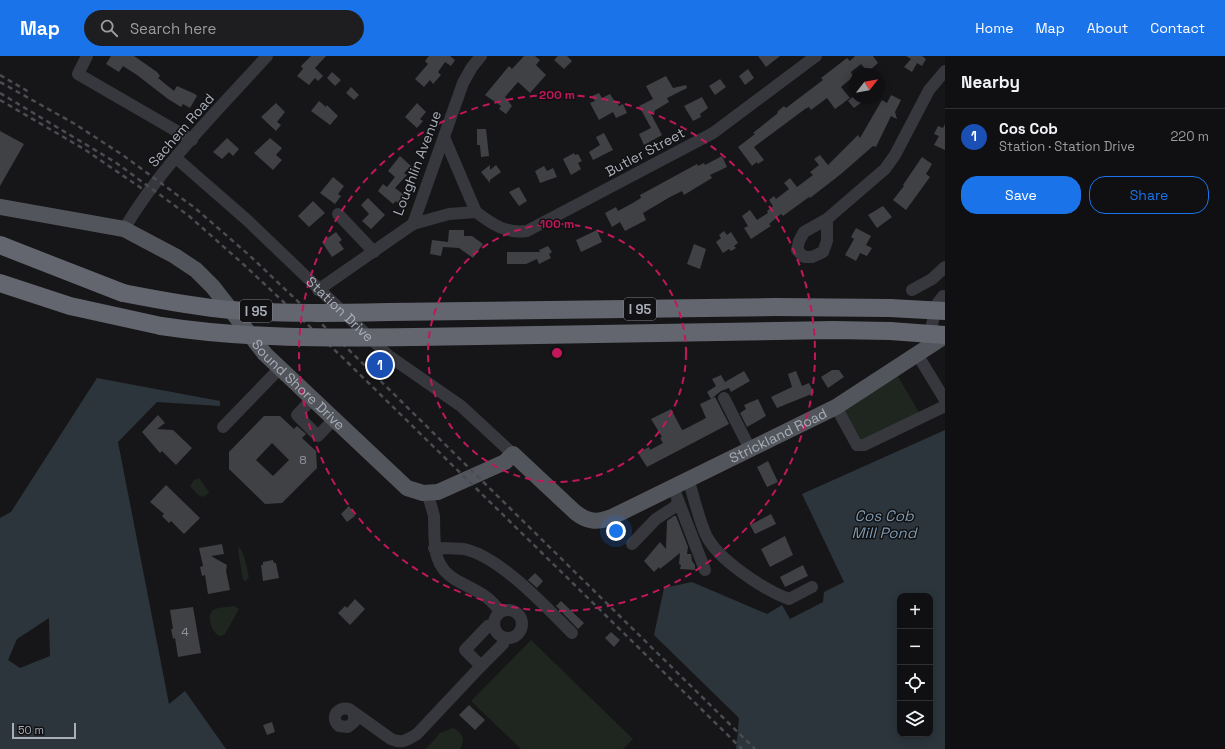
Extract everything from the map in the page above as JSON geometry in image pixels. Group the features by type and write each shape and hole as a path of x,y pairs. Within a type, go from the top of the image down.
{"highway":[{"path":"0,245 123,293"},
{"name":"I 95","path":"0,257 62,278 123,293 169,302 231,310 293,313 775,307 890,308 944,301"},
{"name":"I 95","path":"0,284 70,306 130,320 161,326 223,334 270,337 415,337 833,330 890,331 945,335"},
{"path":"0,294 46,308 130,320"}],"main road":[{"name":"Sound Shore Drive","path":"0,207 124,229 175,256 196,270 213,287 265,354 404,485 414,491 428,494"},
{"name":"Strickland Road","path":"604,520 676,493 688,479 836,406 945,335"},
{"path":"428,494 449,488 505,462 513,454"},
{"name":"Station Drive","path":"513,454 580,516 590,521 604,520"}],"street":[{"path":"87,56 78,74 192,140"},
{"name":"Sachem Road","path":"124,229 140,202 176,158 267,56"},
{"name":"Loughlin Avenue","path":"318,290 413,224 463,83 472,67 481,56"},
{"name":"Butler Street","path":"476,212 498,228 514,232 527,231 713,132 816,56"},
{"path":"827,219 885,169 895,155 929,90 945,71"},
{"path":"413,224 449,214 476,212 444,137"},
{"name":"Station Drive","path":"176,158 247,220 318,290 389,356 461,406 513,454"},
{"path":"338,214 374,252"},
{"path":"932,279 945,267"},
{"path":"912,290 932,279 945,275"},
{"path":"932,279 944,301 937,304 928,338 922,350 945,400"},
{"path":"223,427 280,368"},
{"path":"724,398 750,449"},
{"path":"312,399 297,416 318,436 334,420"},
{"path":"836,406 857,444 864,445 945,406"},
{"path":"688,479 706,535 713,547 725,559 777,595 789,598 812,587"},
{"path":"632,544 656,519 676,506 676,493"},
{"path":"676,493 705,570"},
{"path":"428,494 429,503 433,513 434,548 437,560 447,574 487,597 495,604 500,612"},
{"path":"434,548 466,550 481,555 512,577 572,633"},
{"path":"508,610 516,612 522,624 519,633 515,637 504,638 498,635 493,625 494,619 500,612 508,610"},
{"path":"482,666 465,650 488,626 493,625"},
{"path":"353,719 364,721 398,742 405,741 417,734 503,644 504,638"}],"shaded area":[{"path":"897,375 920,414 862,440 844,411"},
{"path":"199,478 209,492 203,497 198,495 190,486 194,480"},
{"path":"239,546 244,556 249,577 246,581 243,580 238,550"},
{"path":"235,606 239,609 225,634 221,636 218,635 215,633 211,625 211,613 213,610 218,608"},
{"path":"531,640 633,739 623,749 521,749 471,701"},
{"path":"453,728 461,734 463,739 460,749 426,749 440,733"}],"water":[{"path":"97,378 220,401 220,406 157,402 118,442 169,704 185,691 226,749 0,749 0,518 11,512","holes":["49,618 50,656 20,668 8,660 17,639"]},
{"name":"Cos Cob Mill Pond","path":"945,430 945,749 736,749 739,718 654,635 664,588 692,582 767,614 782,605 790,619 823,602 824,592 844,582 802,494"}],"building":[{"path":"111,56 134,56 157,72 160,76 158,78 174,91 177,86 197,96 190,108 183,104 181,107 123,66 119,72 106,64"},
{"path":"311,56 326,56 315,68 323,76 318,81 315,78 309,85 297,76 303,69 301,66"},
{"path":"429,56 450,56 455,60 451,66 445,62 438,72 441,75 433,84 430,80 424,87 415,79 428,64 425,61"},
{"path":"524,56 535,56 540,60 536,65 546,75 530,93 518,82 505,97 512,106 506,114 499,109 501,106 485,95 509,66 512,69"},
{"path":"558,56 567,56 572,61 564,69 554,60"},
{"path":"758,56 780,56 766,67"},
{"path":"855,56 873,56 878,63 872,68 864,68 861,64 856,68 849,68 849,80 841,87 849,99 835,109 827,98 811,110 809,107 805,109 754,147 764,160 758,164 757,162 752,166 738,147 755,134 753,133 778,113 777,112 784,106 786,108 823,80 821,78 847,58 850,61"},
{"path":"906,56 922,56 926,59 922,66 917,63 912,72 904,67 911,59"},
{"path":"748,69 754,78 745,85 739,76"},
{"path":"332,72 341,80 335,86 327,78"},
{"path":"666,76 673,88 686,85 687,88 667,98 669,102 651,114 662,135 644,145 639,134 651,128 639,106 653,99 646,86"},
{"path":"720,79 726,87 715,95 709,86"},
{"path":"351,87 359,95 354,100 346,93"},
{"path":"599,93 602,98 610,94 619,106 623,104 627,113 616,118 613,112 599,120 590,103 595,101 592,96"},
{"path":"891,95 901,100 895,112 897,119 891,116 876,147 873,146 841,174 810,198 809,197 783,216 781,214 769,224 771,226 751,239 744,228 748,226 742,216 750,210 757,220 768,213 767,211 773,206 769,200 774,196 776,199 789,189 784,183 790,178 797,187 813,175 810,172 819,165 814,159 820,155 828,165 858,135 860,138 880,104 885,104 885,102 887,103"},
{"path":"702,97 708,108 700,114 701,117 693,121 684,106"},
{"path":"319,101 326,107 327,105 338,116 330,125 311,111"},
{"path":"276,103 285,112 277,122 281,125 276,131 261,117"},
{"path":"417,103 426,112 420,119 423,121 417,128 405,117"},
{"path":"851,104 859,104 854,108"},
{"path":"945,124 945,150 934,145 939,136 934,134 938,126 943,128"},
{"path":"477,129 486,129 489,156 481,157 480,145 477,145"},
{"path":"0,131 24,144 0,186"},
{"path":"604,133 613,150 593,160 589,152 600,145 596,137"},
{"path":"227,138 239,149 233,156 229,152 222,159 213,152"},
{"path":"270,138 282,148 276,155 282,160 273,170 254,153"},
{"path":"574,153 575,155 578,154 582,161 578,163 581,169 571,175 563,159"},
{"path":"400,156 411,166 404,173 407,175 395,188 404,195 398,203 396,201 393,204 378,191 383,184 387,187 395,177 388,171"},
{"path":"722,156 727,167 710,175 712,178 684,195 682,191 643,213 646,220 625,231 620,222 612,227 605,213 616,207 618,211 641,198 640,195 697,164 698,166 704,163 705,165"},
{"path":"922,157 932,164 926,174 930,177 906,210 893,200 904,186 903,185"},
{"path":"490,165 490,170 496,165 501,172 490,180 490,183 481,172"},
{"path":"544,166 547,171 553,168 557,177 540,183 535,171"},
{"path":"333,177 344,186 338,194 341,196 335,204 320,193"},
{"path":"519,187 527,201 519,206 509,192"},
{"path":"368,198 385,215 371,229 362,221 369,214 361,205"},
{"path":"313,201 325,213 309,227 298,216"},
{"path":"883,206 892,217 877,228 868,215"},
{"path":"856,228 871,236 866,245 872,248 867,256 860,253 856,261 845,255 854,239 851,237"},
{"path":"449,230 464,230 464,236 472,236 483,244 473,258 459,248 443,247 441,256 430,254 432,240 448,242"},
{"path":"597,230 602,242 581,252 576,240"},
{"path":"724,231 727,235 731,232 738,243 734,246 736,248 731,251 729,249 723,253 716,242 721,238 719,235"},
{"path":"336,232 342,240 339,242 344,249 332,257 322,242"},
{"path":"694,244 706,249 700,269 687,264"},
{"path":"548,246 552,252 549,254 551,258 539,264 537,259 526,264 507,264 507,252 540,252 539,250"},
{"path":"375,353 393,369 383,380 366,364"},
{"path":"832,370 839,370 844,377 828,388 821,377"},
{"path":"744,371 750,381 731,392 729,388 721,391 711,399 707,392 716,386 712,379 721,375 725,382"},
{"path":"796,371 802,386 809,383 814,393 777,408 771,397 792,387 788,374"},
{"path":"715,397 729,424 647,467 638,453 649,447 650,450 663,443 660,438 662,437 651,419 671,409 682,430 685,429 706,418 700,404"},
{"path":"758,399 766,416 747,427 740,413 746,409 744,405"},
{"path":"158,415 165,423 157,429 173,430 192,448 176,465 162,451 160,453 142,432"},
{"path":"264,416 280,416 294,429 297,426 306,434 302,438 316,451 317,468 282,503 265,504 229,469 229,452","holes":["272,443 289,460 273,476 256,460"]},
{"path":"768,461 778,482 767,487 757,467"},
{"path":"166,485 200,518 184,534 171,521 169,523 162,516 164,514 150,502"},
{"path":"349,506 355,516 347,522 341,514"},
{"path":"771,514 776,524 755,534 750,525"},
{"path":"676,516 688,547 687,554 691,554 692,561 695,565 695,570 680,569 680,553 654,572 644,561 660,542 666,549 667,521"},
{"path":"785,536 793,555 770,567 761,549"},
{"path":"222,544 224,554 211,556 227,565 226,571 230,590 208,594 205,575 202,576 200,567 203,566 199,548"},
{"path":"273,560 274,563 276,563 279,578 263,581 261,565 263,565 263,562"},
{"path":"803,565 808,576 785,587 780,577"},
{"path":"535,573 543,581 537,588 528,580"},
{"path":"355,599 365,609 350,625 338,613 345,606 347,608"},
{"path":"561,601 584,623 578,629 556,606"},
{"path":"193,607 201,653 178,657 175,638 173,639 171,629 173,629 170,610"},
{"path":"611,632 620,640 614,647 605,638"},
{"path":"469,705 485,720 475,730 459,715"},
{"path":"272,722 275,732 267,735 263,725"}],"railway":[{"path":"0,75 29,92"},
{"path":"0,82 75,124 124,156 195,208 249,255 347,348 755,749"},
{"path":"0,93 115,162 189,216 242,263 340,355 742,749"},
{"path":"0,100 84,149 144,190"}],"place":[{"name":"Cos Cob","path":"380,365"}]}
